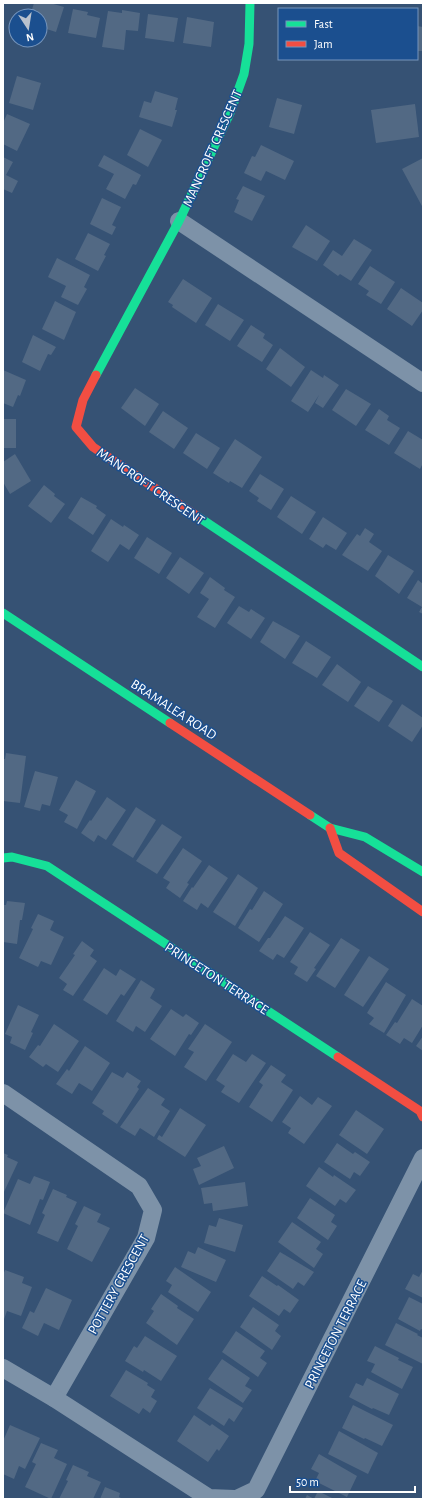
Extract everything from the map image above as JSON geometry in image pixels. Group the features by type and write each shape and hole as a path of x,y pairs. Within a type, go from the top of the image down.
{"street":[{"name":"MANCROFT CRESCENT","path":"250,3 249,44 244,74 230,113 179,221 83,400 76,427 92,447 423,667"},
{"name":"MANCROFT CRESCENT","path":"179,221 423,383"},
{"name":"BRAMALEA ROAD","path":"3,613 330,828 365,837 423,872"},
{"path":"330,828 339,853 423,912"},
{"name":"PRINCETON TERRACE","path":"3,858 12,857 47,866 420,1112 423,1117"},
{"name":"POTTERY CRESCENT","path":"3,1093 139,1186 153,1210 146,1238 54,1398"},
{"name":"PRINCETON TERRACE","path":"3,1368 54,1398 209,1498 235,1499 256,1490 423,1158"}],"building":[{"path":"34,3 50,3 64,7 56,32 48,30 48,8 32,8"},
{"path":"73,9 88,12 87,15 100,18 96,38 68,33"},
{"path":"122,10 140,13 138,31 126,30 124,50 102,47 108,11 122,13"},
{"path":"148,14 178,18 174,42 145,38"},
{"path":"187,17 214,22 211,47 183,43"},
{"path":"418,26 423,27 423,51 418,51"},
{"path":"17,76 41,83 33,110 9,103"},
{"path":"155,91 178,98 175,110 177,110 172,127 139,117 144,101 151,103"},
{"path":"277,98 302,105 294,134 269,127"},
{"path":"415,104 419,137 376,143 371,110"},
{"path":"7,114 30,124 17,151 3,144 3,123"},
{"path":"140,129 162,140 148,167 127,155"},
{"path":"261,145 294,161 285,180 266,171 261,181 244,173 252,156 255,157"},
{"path":"104,155 141,175 136,185 133,184 125,199 106,189 114,174 98,166"},
{"path":"3,157 13,162 6,175 18,181 12,193 3,189"},
{"path":"423,158 423,208 402,169"},
{"path":"243,186 265,196 252,221 234,212 239,200 236,199"},
{"path":"102,198 121,207 112,225 116,227 112,235 90,224"},
{"path":"306,225 330,241 317,261 292,247"},
{"path":"88,233 110,244 104,255 106,256 98,271 75,259"},
{"path":"354,239 372,250 351,281 340,274 338,276 323,265 333,250 342,256"},
{"path":"57,258 90,275 84,287 87,289 78,305 61,297 66,286 48,277"},
{"path":"370,266 395,282 381,304 366,295 369,291 358,284"},
{"path":"183,279 212,298 196,323 172,307 173,305 168,302"},
{"path":"401,288 423,303 423,310 412,326 387,309"},
{"path":"55,301 76,312 64,340 42,329"},
{"path":"218,304 244,320 230,341 205,325"},
{"path":"251,325 265,334 263,338 273,345 262,362 237,346"},
{"path":"33,335 56,347 51,355 48,354 40,371 22,362"},
{"path":"280,348 305,367 291,387 266,369"},
{"path":"3,370 26,380 20,396 18,395 13,407 3,403"},
{"path":"311,370 323,378 324,375 339,385 323,408 315,403 319,395 308,412 291,401"},
{"path":"135,388 159,404 145,426 121,408"},
{"path":"346,389 371,404 356,426 332,410"},
{"path":"379,409 389,416 387,420 400,428 389,445 365,430"},
{"path":"163,411 188,428 174,449 149,432"},
{"path":"3,419 16,419 16,448 3,448"},
{"path":"408,431 423,440 423,463 420,469 394,453"},
{"path":"196,433 220,448 207,469 183,453"},
{"path":"235,439 262,457 242,488 230,481 229,483 213,473"},
{"path":"15,454 31,481 10,494 3,482 3,462"},
{"path":"260,474 284,489 271,510 257,501 259,498 249,491"},
{"path":"44,485 55,494 54,496 65,504 51,523 28,506"},
{"path":"291,496 316,512 302,534 277,517"},
{"path":"81,497 97,506 96,508 106,515 93,535 68,518"},
{"path":"323,517 347,533 336,550 326,544 323,548 309,539"},
{"path":"111,519 123,527 124,525 139,535 129,550 120,544 108,562 91,551"},
{"path":"365,528 374,534 369,542 382,551 368,571 342,555 357,534 360,536"},
{"path":"147,537 172,553 159,574 134,558"},
{"path":"388,555 414,571 399,594 375,576"},
{"path":"180,557 204,573 189,594 166,578"},
{"path":"210,577 225,588 224,590 235,597 215,628 197,617 209,599 200,593"},
{"path":"418,580 423,584 423,614 419,612 422,607 407,598"},
{"path":"239,606 249,612 251,609 265,618 251,639 227,623"},
{"path":"273,621 300,636 285,659 260,642"},
{"path":"306,641 331,657 317,678 292,663"},
{"path":"337,664 361,682 348,702 322,685"},
{"path":"368,686 393,701 379,722 354,706"},
{"path":"402,704 423,718 423,725 412,742 388,726"},
{"path":"6,753 26,756 20,803 3,801 3,759 5,759"},
{"path":"35,771 58,777 50,806 42,804 40,811 24,807"},
{"path":"76,780 96,791 77,829 64,822 68,815 59,810"},
{"path":"107,797 126,810 106,840 98,835 94,842 81,833"},
{"path":"136,807 156,820 133,858 112,845"},
{"path":"162,824 182,837 157,874 136,861"},
{"path":"183,848 202,861 187,883 189,884 180,898 166,888 170,882 163,878"},
{"path":"209,865 228,878 208,908 201,903 197,910 183,901"},
{"path":"238,874 258,888 235,926 213,912"},
{"path":"264,891 283,904 259,942 238,928"},
{"path":"7,901 25,903 22,920 20,920 17,944 3,942 3,905 6,905"},
{"path":"38,914 54,921 50,930 64,937 51,965 41,961 38,967 19,958 33,929 31,928"},
{"path":"285,916 304,928 284,958 277,954 273,960 259,951"},
{"path":"310,932 330,945 314,968 316,969 307,982 294,974 298,967 290,962"},
{"path":"341,938 360,950 335,988 316,976"},
{"path":"82,941 94,950 90,956 97,961 73,996 63,990 67,984 59,978 75,955 73,954"},
{"path":"369,956 389,969 363,1007 344,995"},
{"path":"104,968 116,976 120,969 136,979 124,996 121,994 107,1015 83,1000"},
{"path":"141,980 155,989 150,998 162,1006 145,1032 136,1026 133,1032 116,1021"},
{"path":"386,982 406,995 384,1033 369,1024 374,1018 367,1013"},
{"path":"412,999 423,1006 423,1025 412,1043 404,1038 400,1044 386,1035 395,1022 397,1023"},
{"path":"18,1005 39,1015 25,1050 10,1043 12,1037 5,1034"},
{"path":"171,1009 183,1017 186,1014 199,1023 191,1035 189,1034 175,1056 150,1039"},
{"path":"54,1024 79,1041 58,1072 46,1064 43,1067 29,1057 38,1045 40,1046"},
{"path":"205,1024 232,1042 206,1081 184,1067 194,1052 188,1049"},
{"path":"423,1036 423,1051 416,1046"},
{"path":"85,1046 110,1063 92,1091 79,1083 72,1094 56,1084 67,1069 69,1071"},
{"path":"233,1054 246,1062 252,1054 266,1063 239,1103 221,1092 225,1086 216,1080"},
{"path":"271,1065 286,1075 281,1082 293,1090 272,1122 249,1107 263,1085 259,1082"},
{"path":"112,1072 123,1078 127,1072 141,1081 137,1087 139,1089 117,1124 102,1114 104,1111 92,1103"},
{"path":"148,1088 165,1099 161,1105 170,1111 154,1137 140,1128 135,1136 120,1127"},
{"path":"300,1096 312,1105 318,1097 332,1106 304,1144 288,1133 291,1128 282,1122"},
{"path":"180,1108 206,1125 185,1157 157,1139 159,1135 162,1137"},
{"path":"356,1110 384,1129 367,1154 339,1135"},
{"path":"337,1143 353,1154 355,1152 370,1162 360,1176 354,1172 350,1179 324,1162"},
{"path":"224,1146 234,1168 199,1185 193,1169 201,1166 197,1158"},
{"path":"3,1153 8,1155 7,1157 18,1162 3,1194"},
{"path":"319,1167 356,1190 346,1203 340,1199 335,1206 306,1186"},
{"path":"34,1176 50,1182 43,1200 40,1199 30,1225 3,1213 18,1179 30,1184"},
{"path":"245,1182 248,1206 213,1211 212,1203 204,1204 201,1188"},
{"path":"53,1189 67,1195 66,1197 77,1202 58,1242 37,1233 45,1215 42,1213"},
{"path":"310,1198 335,1215 331,1222 337,1226 328,1240 297,1218"},
{"path":"84,1206 101,1214 97,1222 110,1228 92,1262 67,1249 78,1226 75,1224"},
{"path":"219,1218 243,1225 235,1252 204,1243 209,1225 216,1227"},
{"path":"292,1222 321,1242 316,1249 323,1254 314,1268 278,1242"},
{"path":"198,1247 226,1260 216,1282 181,1267 188,1251 195,1254"},
{"path":"280,1252 314,1272 304,1286 298,1282 293,1289 267,1271"},
{"path":"175,1267 211,1292 198,1312 168,1292 172,1285 166,1281"},
{"path":"5,1270 24,1277 22,1283 32,1287 21,1316 7,1311 3,1322 3,1275"},
{"path":"423,1270 423,1298 405,1289 413,1274 419,1277"},
{"path":"262,1276 299,1300 290,1313 284,1309 279,1316 249,1296"},
{"path":"46,1288 72,1300 59,1330 44,1323 38,1336 22,1328 30,1311 34,1313"},
{"path":"161,1294 178,1306 177,1308 194,1319 177,1345 146,1323 154,1311 151,1309"},
{"path":"409,1297 423,1304 423,1330 421,1329 420,1331 398,1319"},
{"path":"253,1307 279,1325 275,1331 281,1336 272,1350 240,1327"},
{"path":"396,1323 423,1338 423,1364 385,1345"},
{"path":"236,1331 265,1351 260,1358 267,1363 258,1377 222,1352"},
{"path":"145,1336 177,1356 161,1381 144,1370 143,1372 125,1361 134,1346 137,1348"},
{"path":"375,1346 413,1367 402,1389 371,1372 375,1364 367,1361"},
{"path":"222,1359 250,1378 245,1386 252,1390 243,1403 208,1379"},
{"path":"126,1370 148,1383 147,1385 155,1390 151,1397 157,1401 150,1413 143,1408 139,1414 110,1396"},
{"path":"367,1378 399,1394 389,1415 373,1408 372,1409 349,1397 356,1383 363,1386"},
{"path":"210,1388 243,1408 234,1422 229,1418 224,1426 197,1408"},
{"path":"353,1405 393,1425 382,1446 342,1428"},
{"path":"194,1415 210,1426 212,1424 229,1436 219,1451 217,1449 208,1462 177,1441"},
{"path":"10,1425 40,1438 25,1469 19,1466 14,1479 3,1474 3,1441"},
{"path":"339,1431 378,1453 368,1474 328,1454"},
{"path":"41,1443 58,1450 54,1458 67,1464 51,1499 25,1487 36,1464 32,1462"},
{"path":"319,1454 357,1476 347,1497 315,1481 319,1473 311,1469"},
{"path":"73,1465 89,1472 87,1476 101,1482 93,1499 59,1499 68,1481 66,1480"},
{"path":"105,1487 120,1493 119,1497 123,1499 100,1499"},
{"path":"318,1491 334,1499 314,1499"},
{"path":"307,1495 314,1499 305,1499"}],"traffic: fast":[{"path":"96,375 179,221 230,113 244,74 249,44 250,3"},
{"path":"197,516 423,667"},
{"path":"3,613 170,723"},
{"path":"310,815 330,828 365,837 423,872"},
{"path":"3,858 12,857 47,866 338,1057"}],"traffic: jam":[{"path":"96,375 83,400 76,427 93,447 197,516"},
{"path":"170,723 310,815"},
{"path":"330,828 339,853 423,912"},
{"path":"338,1057 420,1111 423,1117"}]}
